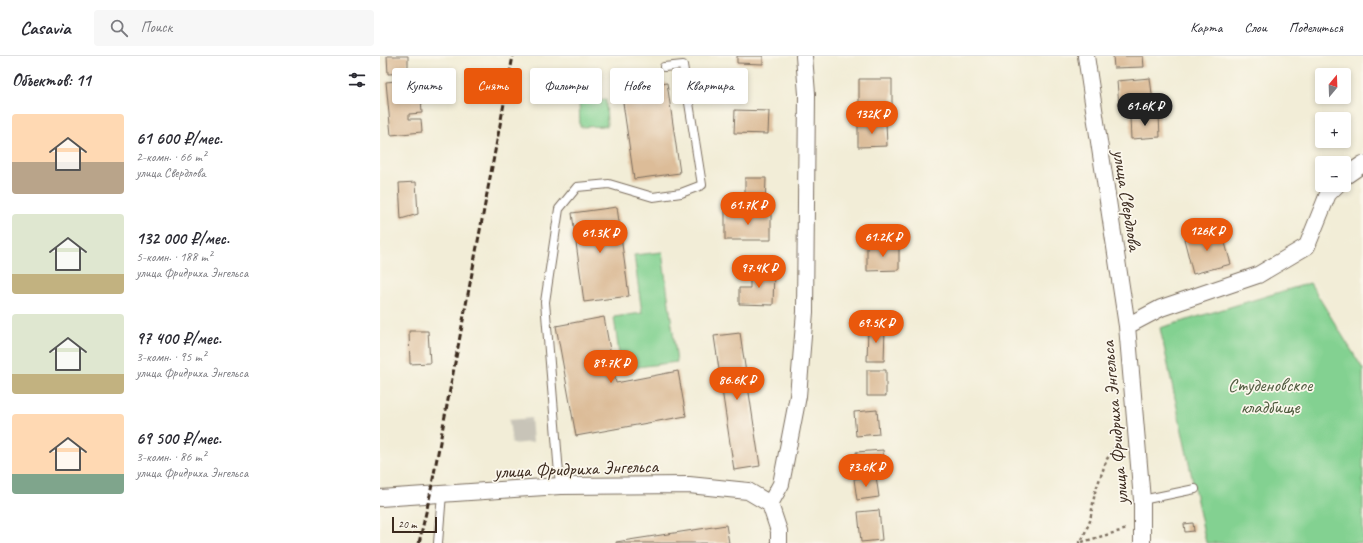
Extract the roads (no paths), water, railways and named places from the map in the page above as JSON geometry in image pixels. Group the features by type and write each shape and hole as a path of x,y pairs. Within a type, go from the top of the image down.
{"street":[{"path":"779,543 779,532 770,504 781,484 798,396 805,312 808,94 804,56"},
{"name":"улица Свердлова","path":"1086,56 1127,326"},
{"path":"1351,172 1363,164"},
{"name":"улица Фридриха Энгельса","path":"1142,543 1142,500 1127,326 1161,308 1258,275 1307,246 1330,192"},
{"name":"улица Фридриха Энгельса","path":"380,498 560,486 689,485 748,491 770,504"}],"lane":[{"path":"560,486 545,302 559,209 577,188 609,184 653,196 681,193 702,185 683,65 664,67"},
{"path":"1142,500 1195,489"},
{"path":"438,543 442,494"}],"railway":[{"path":"419,543 430,495 513,56"}],"park label":[{"name":"Студеновское кладбище","path":"1270,395"}]}
